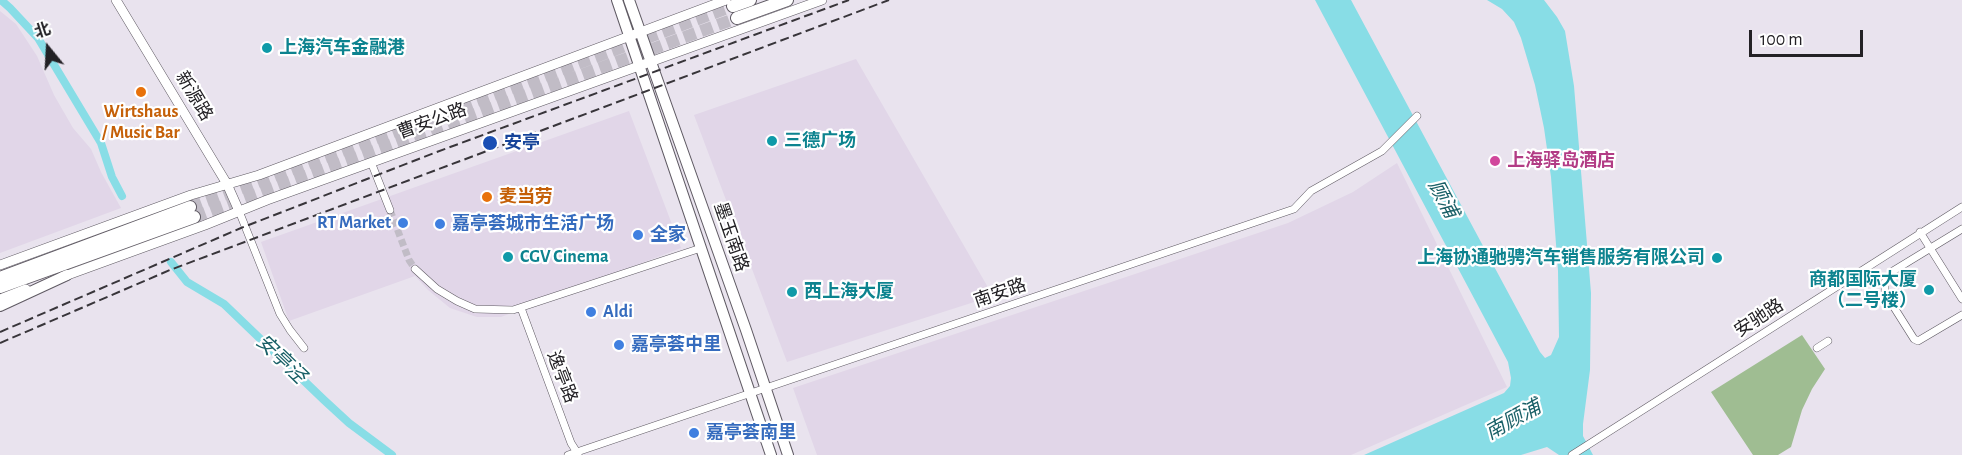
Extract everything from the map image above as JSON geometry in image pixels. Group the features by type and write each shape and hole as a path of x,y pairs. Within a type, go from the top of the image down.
{"highway":[{"path":"732,8 750,0"},
{"path":"732,8 787,0"},
{"path":"0,278 192,212 0,287"}],"main road":[{"name":"新源路","path":"116,0 227,184 238,211"},
{"name":"墨玉南路","path":"617,0 771,455"},
{"name":"墨玉南路","path":"629,0 747,330 788,455"},
{"path":"651,62 822,0"},
{"path":"640,32 732,8"},
{"name":"曹安公路","path":"0,265 191,195 259,175 640,32"},
{"name":"曹安公路","path":"0,299 371,162 651,62"},
{"path":"0,306 67,275"}],"street":[{"name":"南安路","path":"568,455 1294,209 1311,191 1382,151 1417,117"},
{"path":"371,162 390,210"},
{"name":"安驰路","path":"1572,455 1962,207"},
{"path":"238,211 280,314 304,348"},
{"path":"1962,229 1893,271 1885,282 1885,293 1914,339 1918,341 1962,315"},
{"path":"1920,232 1962,299"},
{"path":"415,269 437,289 457,302 475,309 513,310 701,248"},
{"name":"逸亭路","path":"520,308 578,453"},
{"path":"1817,348 1828,341"}],"shaded area":[{"path":"0,11 16,24 37,56 54,95 73,128 91,149 121,208 0,253"},
{"path":"856,59 993,296 787,362 694,115"},
{"path":"629,111 681,248 501,317 477,317 450,308 415,276 289,321 261,242"},
{"path":"1397,163 1507,387 1351,455 817,455 793,388 1288,223 1353,192"}],"green space":[{"path":"1802,335 1825,369 1802,410 1791,447 1778,455 1753,455 1711,392"}],"water":[{"path":"1315,0 1351,0 1545,358 1551,355 1559,337 1558,271 1551,177 1544,128 1535,85 1514,22 1502,9 1487,0 1544,0 1557,17 1565,31 1574,86 1591,293 1590,370 1583,436 1593,455 1559,455 1547,447 1521,455 1364,455 1504,393 1510,386 1511,378 1508,362"}],"waterway":[{"name":"安亭泾","path":"1,0 38,38 101,143 112,177 122,196"},
{"name":"安亭泾","path":"171,262 187,282 224,304 349,423 392,455"}],"tunnel":[{"path":"190,207 733,6"},
{"path":"194,217 737,18"},
{"path":"390,210 409,260 415,269"}],"railway":[{"path":"0,332 241,228 434,153 849,0"},
{"path":"0,343 170,270 889,0"}],"place":[{"name":"上海汽车金融港","path":"267,48"},
{"name":"Wirtshaus / Music Bar","path":"141,92"},
{"name":"三德广场","path":"772,141"},
{"name":"安亭","path":"490,143"},
{"name":"上海驿岛酒店","path":"1495,161"},
{"name":"麦当劳","path":"487,197"},
{"name":"RT Market","path":"403,223"},
{"name":"嘉亭荟城市生活广场","path":"440,224"},
{"name":"全家","path":"638,235"},
{"name":"CGV Cinema","path":"508,257"},
{"name":"上海协通驰骋汽车销售服务有限公司","path":"1717,258"},
{"name":"商都国际大厦 （二号楼）","path":"1929,290"},
{"name":"西上海大厦","path":"792,292"},
{"name":"Aldi","path":"591,312"},
{"name":"嘉亭荟中里","path":"619,345"},
{"name":"嘉亭荟南里","path":"694,433"}],"water label":[{"name":"顾浦","path":"1443,199"},
{"name":"南顾浦","path":"1513,420"}]}
